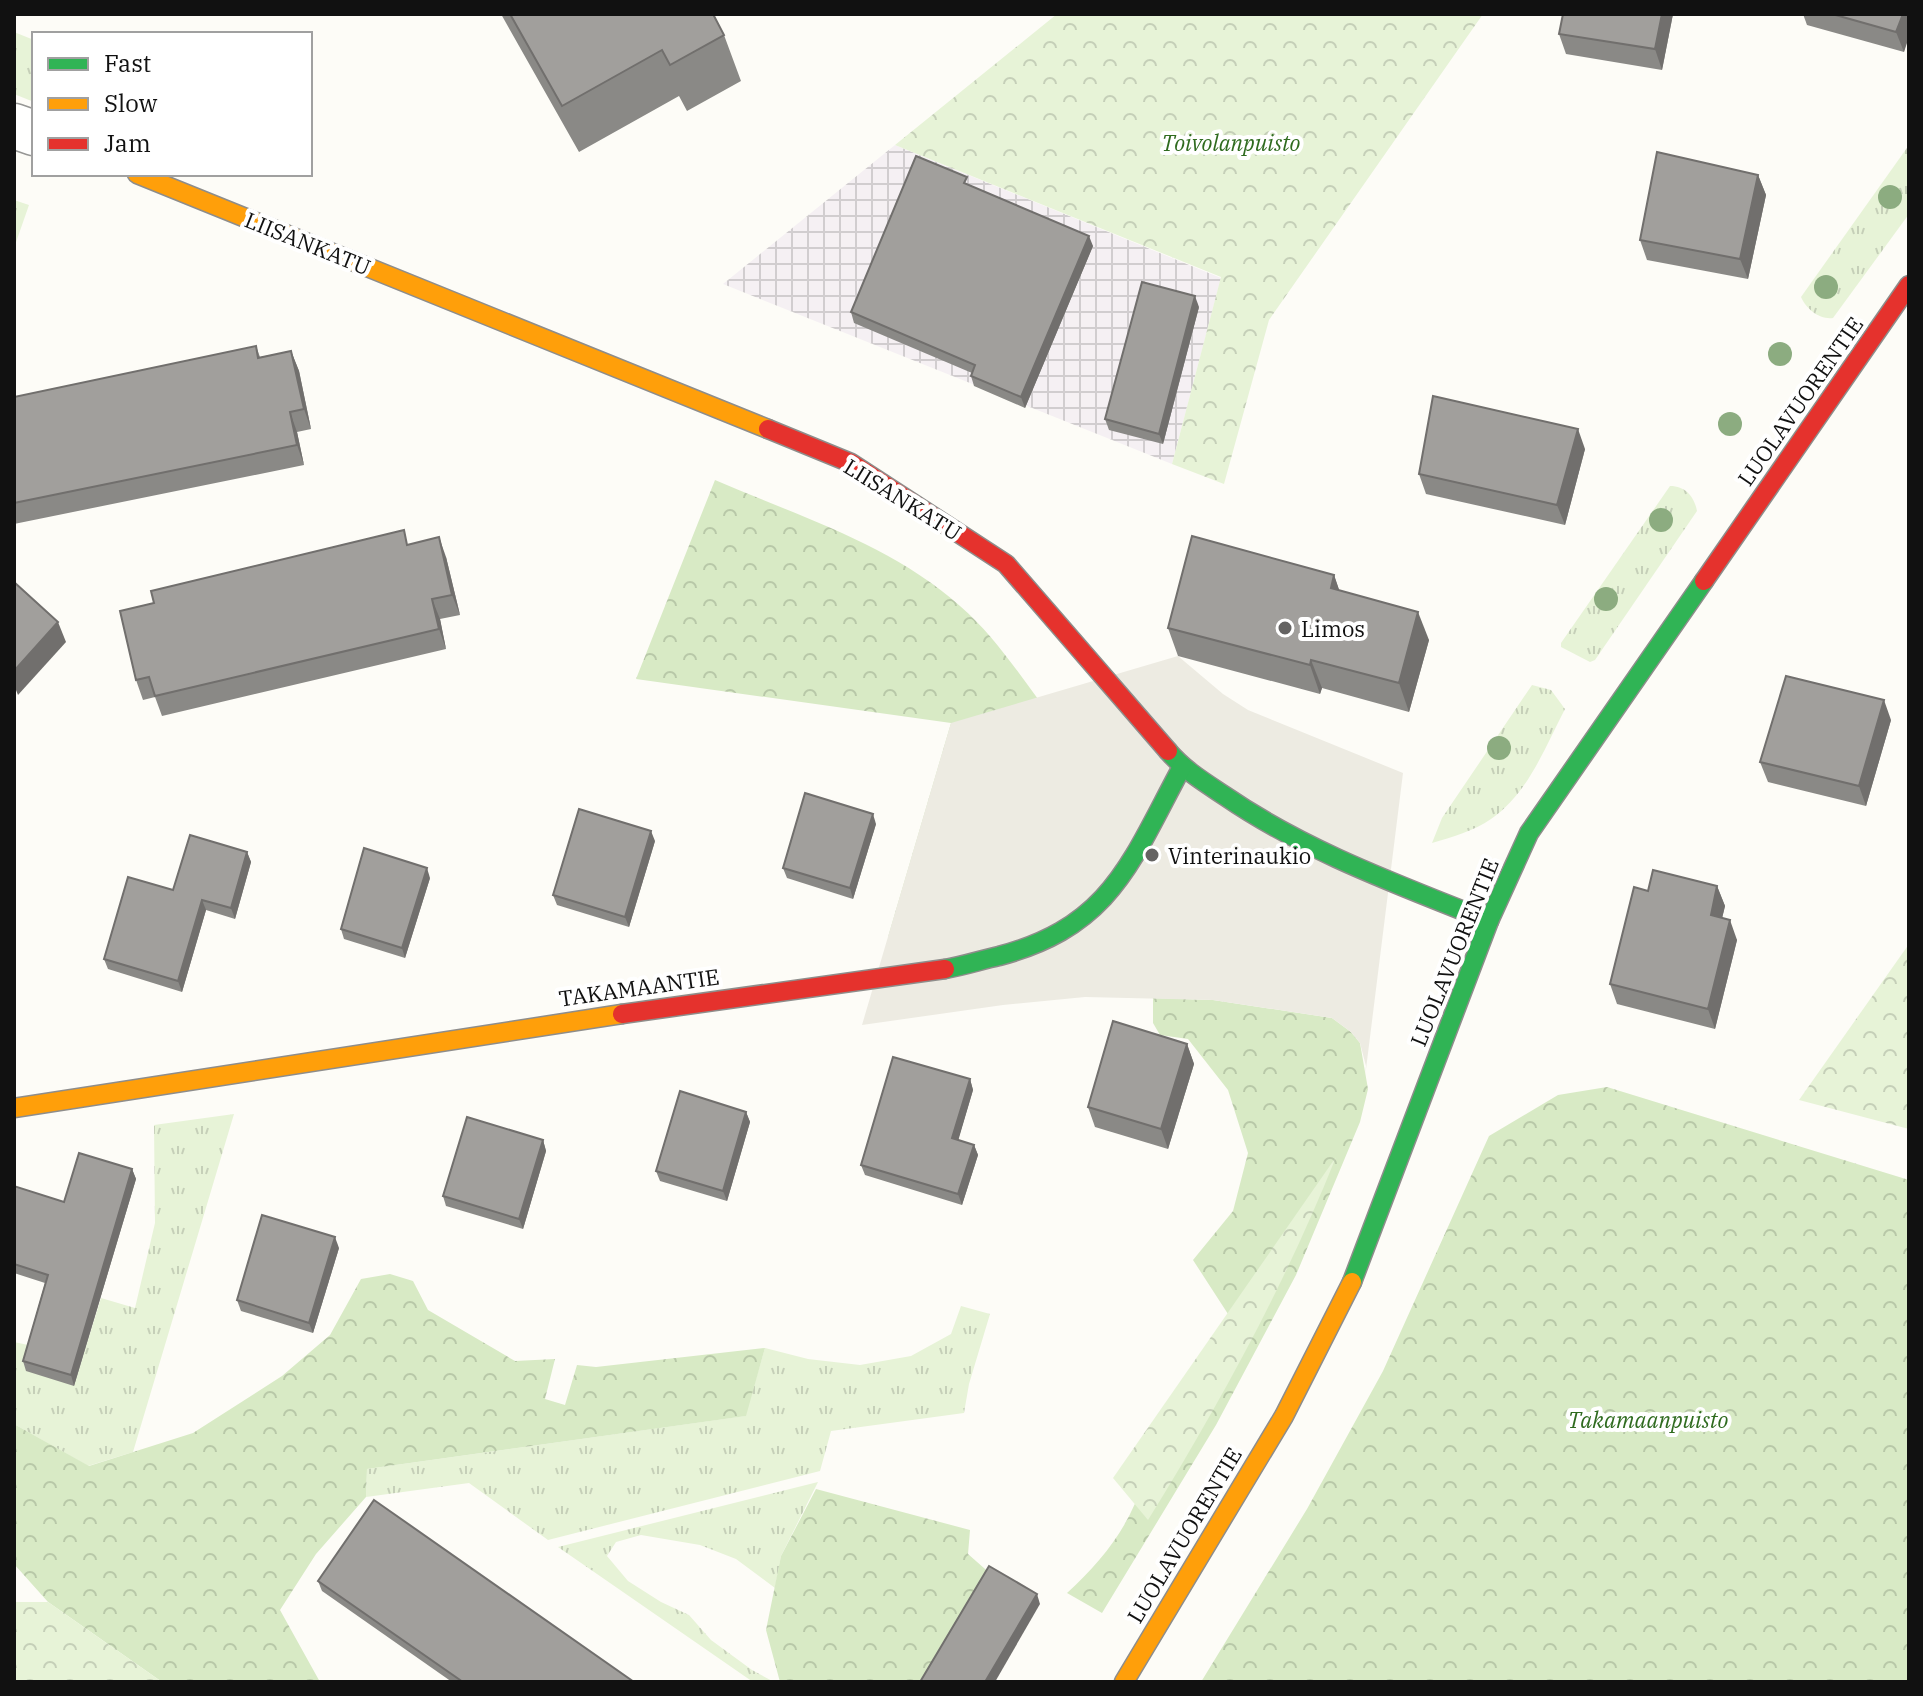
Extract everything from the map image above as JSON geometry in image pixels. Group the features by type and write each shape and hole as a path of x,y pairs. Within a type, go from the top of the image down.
{"street":[{"name":"LIISANKATU","path":"142,176 851,463 1006,564 1182,767 1264,823 1383,878 1489,921"},
{"name":"LUOLAVUORENTIE","path":"1124,1682 1284,1416 1352,1281 1489,921 1529,833 1909,285"},
{"name":"TAKAMAANTIE","path":"14,1108 677,1005 952,968 1032,947 1070,928 1106,897 1126,871 1182,767"}],"shaded area":[{"path":"895,145 1221,278 1172,464 723,284"},
{"name":"Vinterinaukio","path":"1178,656 1223,694 1248,710 1403,773 1365,1077 1366,1066 1360,1043 1332,1018 1213,1000 1085,997 862,1025 951,723"}],"green space":[{"name":"Toivolanpuisto","path":"1057,14 1483,14 1269,320 1224,484 1172,464 1221,277 895,145"},
{"path":"14,32 32,39 32,101 14,94"},
{"path":"1909,145 1909,214 1833,318 1818,315 1801,297"},
{"path":"14,200 29,205 14,248"},
{"path":"715,480 843,534 905,566 933,585 985,630 1049,714 888,937 951,723 636,679"},
{"path":"1670,486 1688,493 1697,511 1595,660 1590,662 1561,647 1561,643"},
{"path":"1532,685 1551,690 1565,709 1525,783 1504,809 1484,823 1432,843 1442,818"},
{"path":"1909,944 1909,1129 1799,1100"},
{"path":"1153,998 1213,1000 1332,1018 1360,1043 1368,1089 1360,1122 1296,1275 1216,1425 1102,1613 1067,1593 1092,1568 1123,1527 1228,1314 1193,1260 1233,1211 1248,1153 1228,1090 1188,1039 1160,1035 1153,1023"},
{"name":"Takamaanpuisto","path":"1607,1087 1909,1180 1909,1682 1201,1682 1307,1509 1383,1371 1489,1136 1558,1095"},
{"path":"234,1114 133,1452 88,1466 14,1424 14,1342 33,1346 74,1385 101,1298 135,1308 155,1223 154,1125"},
{"path":"1336,1157 1250,1343 1148,1520 1113,1478"},
{"path":"390,1274 413,1281 428,1310 515,1361 555,1359 545,1399 565,1405 577,1365 596,1367 765,1348 746,1416 367,1469 366,1497 316,1554 280,1610 320,1682 162,1682 48,1602 14,1564 14,1424 89,1466 193,1433 282,1376 330,1335 361,1279"},
{"path":"961,1306 990,1314 969,1384 964,1413 831,1431 820,1471 548,1540 469,1483 366,1497 367,1469 745,1416 765,1348 808,1359 860,1365 911,1356 951,1334"},
{"path":"818,1482 781,1556 775,1588 736,1559 700,1545 641,1535 616,1542 607,1556 628,1581 689,1615 711,1640 774,1682 753,1682 558,1547"},
{"path":"816,1489 970,1530 968,1554 993,1576 930,1682 780,1682 766,1630 781,1556"},
{"path":"14,1602 48,1602 162,1682 14,1682"}],"building":[{"path":"510,14 713,14 724,35 670,65 662,50 562,106"},
{"path":"1563,14 1662,14 1655,49 1559,34"},
{"path":"1832,14 1903,14 1896,32"},
{"path":"1657,152 1758,175 1740,259 1640,240"},
{"path":"916,156 967,177 964,183 1089,236 1021,397 971,376 975,365 851,312"},
{"path":"1142,282 1195,296 1159,434 1105,419"},
{"path":"256,346 258,358 291,351 304,409 290,412 297,445 14,503 14,397"},
{"path":"1433,396 1578,429 1557,505 1419,474"},
{"path":"404,530 407,545 439,537 452,595 432,599 439,629 155,696 149,677 136,680 120,611 154,603 151,591"},
{"name":"Limos","path":"1192,536 1334,575 1331,588 1418,612 1399,683 1311,660 1310,665 1168,628"},
{"path":"14,582 58,622 14,671"},
{"path":"1786,676 1884,700 1859,786 1760,762"},
{"path":"805,793 873,814 850,888 783,868"},
{"path":"579,809 651,831 625,917 553,895"},
{"path":"190,835 247,852 231,908 202,900 178,981 104,959 128,877 173,890"},
{"path":"364,848 427,868 402,948 341,929"},
{"path":"1653,870 1717,886 1711,915 1730,920 1708,1009 1610,984 1634,887 1648,891"},
{"path":"1113,1021 1187,1044 1161,1129 1088,1107"},
{"path":"893,1057 970,1079 952,1138 974,1145 958,1194 861,1165"},
{"path":"680,1091 746,1112 723,1191 656,1171"},
{"path":"467,1117 543,1140 519,1219 443,1196"},
{"path":"79,1153 132,1169 71,1375 23,1361 48,1275 14,1264 14,1186 64,1202"},
{"path":"262,1215 335,1237 309,1323 237,1300"},
{"path":"374,1500 634,1682 463,1682 318,1581"},
{"path":"989,1566 1037,1594 985,1682 920,1682"}],"traffic: fast":[{"path":"1352,1282 1489,921 1529,833 1704,581"},
{"path":"1168,751 1202,781 1287,834 1353,866 1489,921"},
{"path":"945,969 1037,943 1068,927 1093,908 1114,886 1131,860 1182,767"}],"traffic: slow":[{"path":"142,176 768,429"},
{"path":"14,1108 622,1014"},
{"path":"1124,1682 1284,1416 1352,1282"}],"traffic: jam":[{"path":"1704,581 1909,285"},
{"path":"768,429 851,463 1006,564 1168,751"},
{"path":"622,1014 945,969"}],"place":[{"name":"Limos","path":"1285,628"},
{"name":"Vinterinaukio","path":"1152,855"}]}
